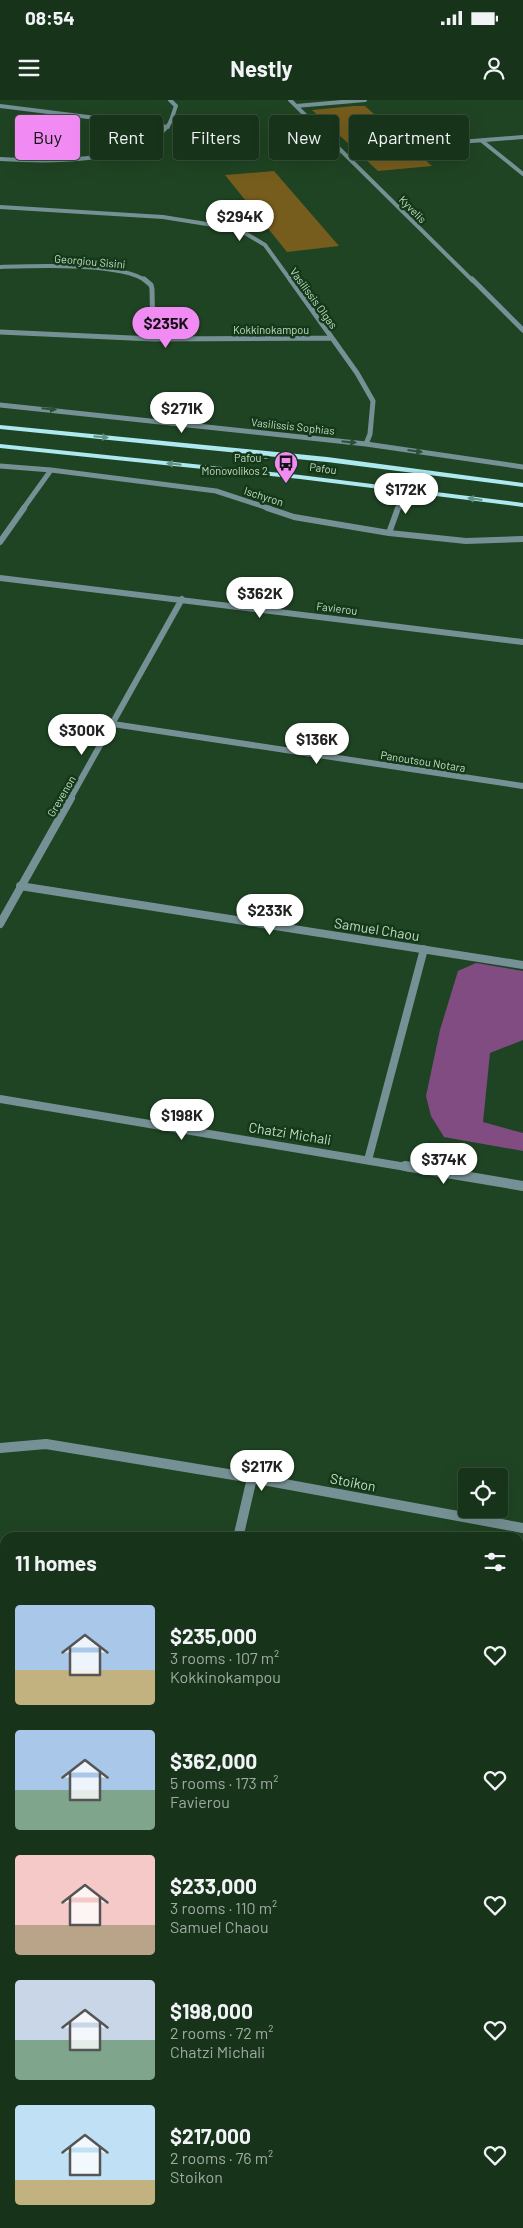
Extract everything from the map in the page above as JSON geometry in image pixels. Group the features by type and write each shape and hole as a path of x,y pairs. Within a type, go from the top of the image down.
{"main road":[{"name":"Pafou","path":"0,427 404,468 523,485"},
{"name":"Pafou","path":"0,446 300,476 523,505"}],"street":[{"path":"0,159 50,161 91,158 124,150 152,140 168,127 176,106 170,100"},
{"name":"Kyvelis","path":"290,100 523,330"},
{"path":"296,106 365,100"},
{"path":"0,106 168,127"},
{"path":"469,142 523,138"},
{"path":"482,141 523,174"},
{"name":"Vasilissis Olgas","path":"0,208 163,217 220,226 245,233 265,245 332,338 373,401 370,434 366,444"},
{"name":"Georgiou Sisini","path":"0,267 71,267 128,272 146,279 152,287 153,339"},
{"name":"Kokkinokampou","path":"0,332 153,339 332,338"},
{"name":"Vasilissis Sophias","path":"0,405 366,444 523,467"},
{"name":"Ischyron","path":"0,466 52,470 216,491 294,516 389,533 466,541 523,539"},
{"path":"0,542 52,470"},
{"path":"389,533 404,490"},
{"name":"Favierou","path":"0,578 523,642"},
{"name":"Grevenon","path":"0,924 182,599"},
{"name":"Panoutsou Notara","path":"113,724 523,786"},
{"name":"Samuel Chaou","path":"20,886 523,965"},
{"path":"368,1160 424,948"},
{"name":"Chatzi Michali","path":"0,1099 523,1186"},
{"name":"Stoikon","path":"0,1448 46,1444 252,1478 523,1528"},
{"path":"239,1532 252,1478"}],"shaded area":[{"path":"476,963 523,971 523,1040 490,1053 483,1122 523,1133 523,1151 444,1137 431,1116 426,1096 440,1030 458,971"}],"building":[{"path":"365,106 375,115 349,115 349,144 339,135 339,115 317,115 312,110"},
{"path":"366,160 425,160 432,166 378,171"},
{"path":"274,171 339,246 287,252 225,175"}],"place":[{"name":"Pafou - Monovolikos 2","path":"286,484"}]}
